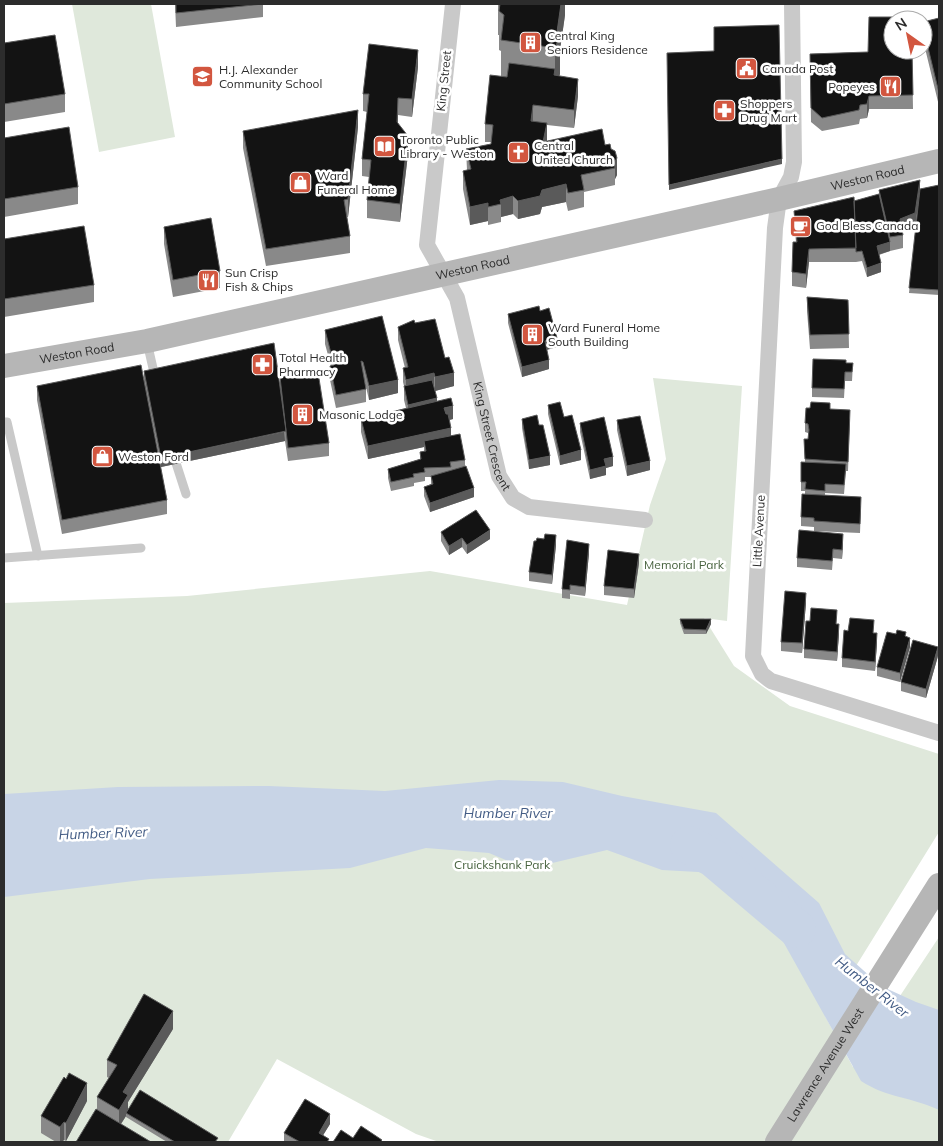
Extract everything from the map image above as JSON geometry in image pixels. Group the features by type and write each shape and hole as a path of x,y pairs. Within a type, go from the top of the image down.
{"main road":[{"name":"Weston Road","path":"4,366 147,341 779,200 939,161"},
{"name":"Lawrence Avenue West","path":"777,1142 939,885"}],"street":[{"name":"King Street","path":"444,274 428,245 453,4"},
{"path":"779,200 790,177 794,162 792,4"},
{"name":"Little Avenue","path":"779,200 752,645 756,666 771,681 939,733"},
{"name":"King Street Crescent","path":"444,274 457,298 499,476 513,498 528,507 645,520"}],"lane":[{"path":"147,341 155,377"},
{"path":"4,422 7,422 38,556"},
{"path":"176,463 186,494"},
{"path":"4,558 140,548"}],"green space":[{"path":"72,4 151,4 175,137 99,152"},
{"name":"Cruickshank Park","path":"653,378 742,386 727,621 704,618 734,666 790,706 939,754 939,832 825,1016 853,1067 939,937 939,1142 439,1142 416,1134 277,1059 228,1142 4,1142 4,603 187,596 430,571 627,605 650,505 666,459"}],"water":[{"path":"499,780 563,782 622,796 716,813 819,903 845,954 881,986 939,1010 939,1110 880,1091 861,1081 751,884 734,874 662,870 607,850 527,869 489,853 426,848 350,868 150,879 4,897 4,794 118,787 269,786 385,791"}],"building":[{"path":"176,4 263,4 176,13"},
{"path":"500,4 561,4 557,32 560,35 555,48 501,40 504,15 499,11"},
{"path":"869,17 883,17 883,60 912,60 913,95 869,96 867,104 860,105 859,110 822,118 811,108 810,54 868,52"},
{"path":"939,18 939,93 931,60 933,60 933,20"},
{"name":"Shoppers Drug Mart","path":"779,25 782,159 669,185 667,53 714,51 714,27"},
{"path":"55,35 65,94 4,104 4,43"},
{"name":"Toronto Public Library - Weston","path":"369,44 418,50 412,99 398,98 397,122 408,136 400,204 367,200 371,160 362,159 369,94 363,94"},
{"name":"Central United Church","path":"509,63 555,69 554,75 578,79 574,110 533,105 531,121 547,123 543,142 602,129 605,145 610,144 611,149 615,151 617,158 614,163 615,168 581,175 584,190 568,193 566,184 542,190 540,196 518,201 513,196 500,200 501,204 488,207 488,203 470,207 463,171 471,169 466,149 491,144 493,125 485,124 490,75 507,77"},
{"name":"Ward Funeral Home","path":"358,110 348,199 344,200 350,236 266,249 243,131"},
{"path":"69,127 78,187 4,199 4,138"},
{"path":"920,180 915,213 900,219 903,235 890,237 879,190"},
{"path":"939,185 939,290 909,288 920,189"},
{"path":"879,194 890,242 877,246 881,263 867,268 862,251 856,252 854,201"},
{"path":"854,197 856,248 809,249 806,274 792,272 793,242 797,242 794,211"},
{"path":"211,218 220,271 173,280 164,227"},
{"path":"84,226 94,285 4,299 4,239"},
{"path":"807,297 848,300 849,334 810,335"},
{"name":"Ward Funeral Home South Building","path":"539,306 540,311 549,308 557,338 545,341 549,360 522,367 508,314"},
{"path":"382,316 398,380 369,386 363,362 361,361 366,389 336,395 330,366 334,365 325,330"},
{"path":"435,319 445,358 449,357 454,373 435,377 434,373 406,380 403,368 408,367 398,327 414,320 415,323"},
{"path":"274,343 286,431 161,458 144,371"},
{"path":"813,359 846,360 846,363 853,363 852,372 845,372 844,389 812,388"},
{"name":"Weston Ford","path":"141,365 167,500 62,520 37,386"},
{"name":"Masonic Lodge","path":"318,372 329,443 288,448 280,377"},
{"path":"432,380 437,398 408,405 404,386"},
{"path":"451,398 453,406 444,408 446,414 448,414 451,428 368,446 361,419"},
{"path":"560,402 564,417 572,415 581,450 560,456 548,405"},
{"path":"811,402 830,403 830,409 850,410 848,462 805,459 804,439 808,439 809,430 808,424 805,423 806,408 810,408"},
{"path":"537,415 539,425 543,425 550,456 529,460 522,419"},
{"path":"640,416 650,461 627,466 617,420"},
{"path":"604,417 613,457 604,459 606,466 590,470 580,423"},
{"path":"460,434 465,460 450,462 451,467 424,468 425,472 413,474 414,477 391,482 388,469 421,459 420,452 426,451 424,441"},
{"path":"801,462 846,464 844,485 825,484 825,491 805,489 806,482 801,482"},
{"path":"466,466 474,488 430,503 424,487 433,484 431,476"},
{"path":"802,494 861,497 860,524 814,521 814,518 801,517"},
{"path":"476,510 490,530 467,545 462,538 449,546 441,532"},
{"path":"799,530 843,534 842,550 833,549 832,561 797,558"},
{"path":"545,534 556,535 552,575 529,572 534,541 537,538 544,539"},
{"path":"567,540 589,544 585,587 570,585 570,590 562,589"},
{"path":"608,550 639,554 634,589 604,586"},
{"path":"785,591 806,593 802,643 781,642"},
{"path":"811,608 837,610 836,624 839,624 837,652 804,649 806,621 810,621"},
{"path":"850,618 874,620 873,633 877,633 875,662 842,658 844,630 848,631"},
{"path":"680,619 711,619 706,630 684,629"},
{"path":"897,630 906,632 905,636 910,638 900,673 877,667 887,632 896,634"},
{"path":"913,640 938,647 926,689 901,682"},
{"path":"144,994 173,1011 123,1092 128,1095 119,1110 97,1097 117,1065 107,1060"},
{"path":"69,1073 87,1083 66,1123 64,1122 60,1127 41,1116 64,1077 66,1079"},
{"path":"140,1090 218,1138 215,1142 175,1142 126,1113"},
{"path":"305,1099 330,1114 319,1133 329,1139 327,1142 300,1142 284,1133"},
{"path":"96,1109 151,1142 76,1142"},
{"path":"361,1126 382,1140 380,1142 333,1142 341,1130 353,1138"}],"waterway":[{"name":"Humber River","path":"689,845 713,858 797,929"}],"place":[{"name":"Central King Seniors Residence","path":"531,43"},
{"name":"Canada Post","path":"746,69"},
{"name":"H.J. Alexander Community School","path":"203,77"},
{"name":"Popeyes","path":"891,87"},
{"name":"Shoppers Drug Mart","path":"724,111"},
{"name":"Toronto Public Library - Weston","path":"384,147"},
{"name":"Central United Church","path":"518,153"},
{"name":"Ward Funeral Home","path":"301,183"},
{"name":"God Bless Canada","path":"800,226"},
{"name":"Sun Crisp Fish & Chips","path":"209,280"},
{"name":"Ward Funeral Home South Building","path":"532,335"},
{"name":"Total Health Pharmacy","path":"263,365"},
{"name":"Masonic Lodge","path":"303,415"},
{"name":"Weston Ford","path":"102,457"}],"park label":[{"name":"Memorial Park","path":"684,565"}]}
